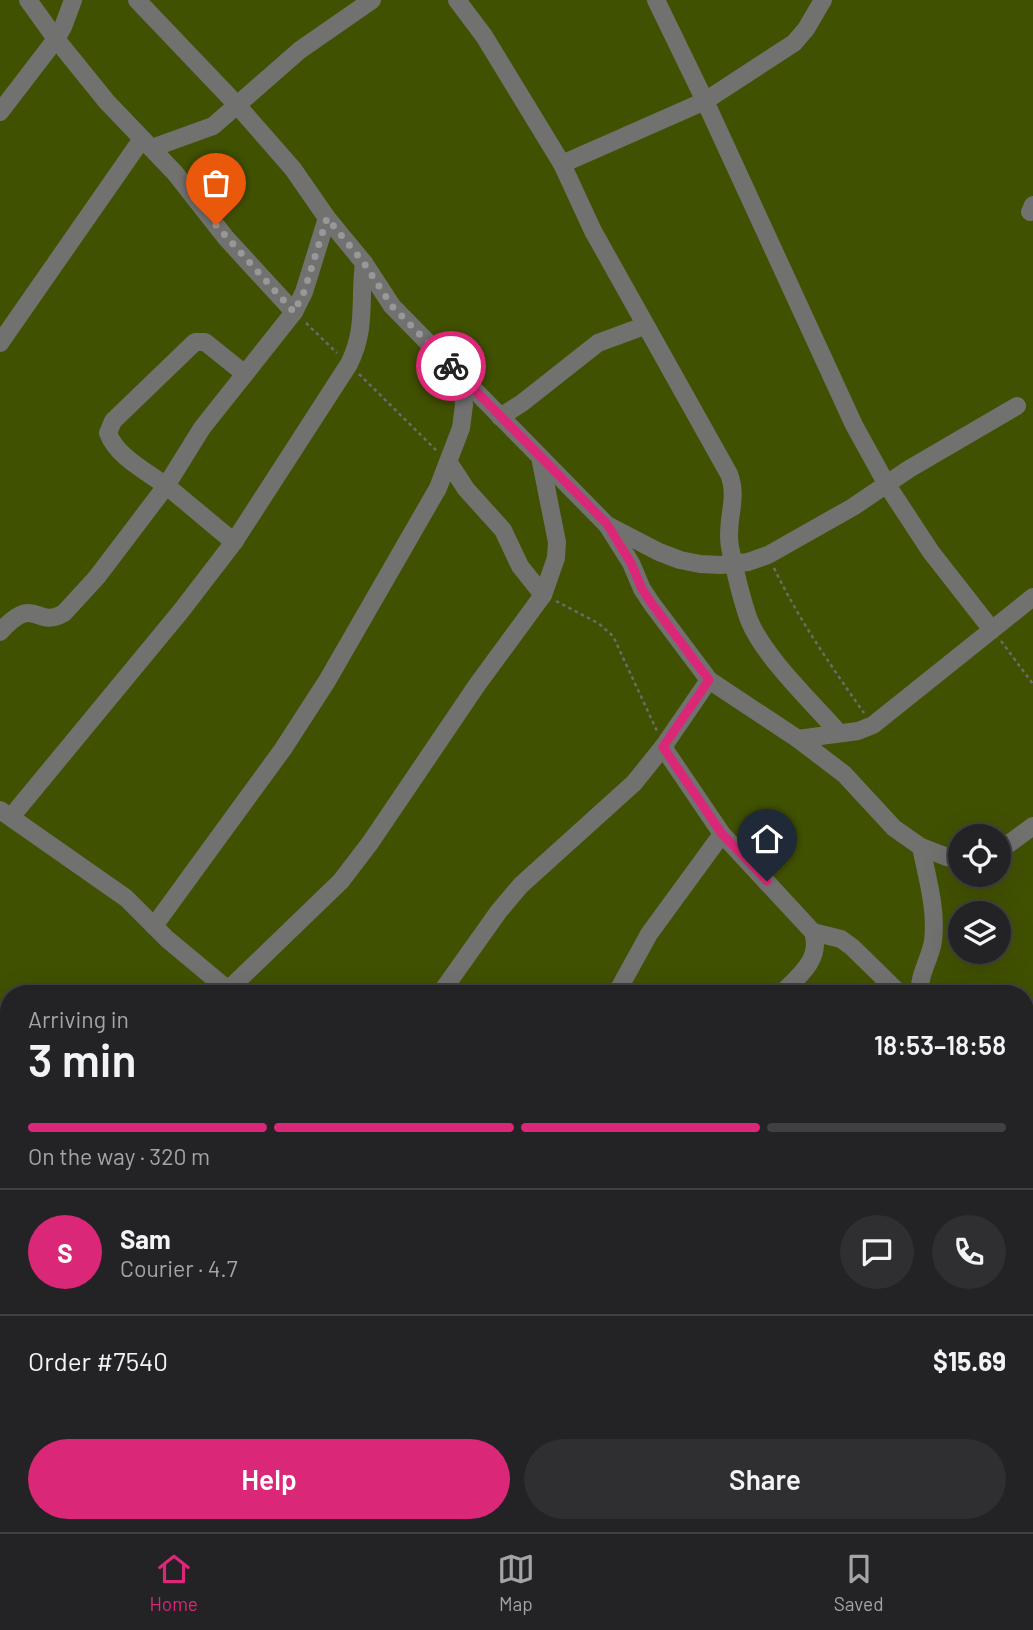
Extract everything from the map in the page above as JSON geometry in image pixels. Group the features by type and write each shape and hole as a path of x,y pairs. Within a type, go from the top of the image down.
{"street":[{"path":"28,0 107,102 147,143 226,238 294,312"},
{"path":"0,112 56,39 74,0"},
{"path":"138,0 293,169 327,218 364,263 392,306 607,524 631,563 642,589 709,680 798,739 844,774 894,828 921,847 948,857"},
{"path":"0,343 147,143 213,126 300,50 372,0"},
{"path":"457,0 484,36 562,164 593,231 733,485 728,534 754,631 839,733"},
{"path":"656,0 854,425 887,485 931,552 992,630"},
{"path":"562,164 705,101 794,43 806,29 823,0"},
{"path":"0,632 16,615 23,612 53,618 64,613 97,577 166,486 202,428 294,312 304,292 327,218"},
{"path":"222,985 100,877 30,833 6,813 181,611 234,542 358,346 364,263"},
{"path":"500,417 598,343 644,326"},
{"path":"234,542 134,463 109,438 108,428 195,342 205,342 245,374"},
{"path":"154,926 283,749 319,693 422,517 449,463 461,428 464,405 461,377"},
{"path":"607,524 659,552 680,560 700,564 735,565 768,555 853,507 1017,405"},
{"path":"237,985 341,881 543,595 556,558 557,542 542,478 540,457"},
{"path":"449,463 466,489 503,530 520,566 543,595"},
{"path":"798,739 866,729 873,725 1033,597"},
{"path":"446,985 521,885 634,783 663,747 709,680"},
{"path":"663,747 722,834 813,932 816,941 812,960 789,985"},
{"path":"1011,843 1033,827"},
{"path":"621,985 649,934 722,834"},
{"path":"919,985 933,938 932,908 921,847"},
{"path":"813,932 841,939 891,985"}],"path":[{"path":"294,312 449,463"},
{"path":"768,555 793,607 815,644 873,725"},
{"path":"543,595 598,623 613,636 663,747"},
{"path":"992,630 1033,684"}],"green space":[{"path":"0,0 1033,0 1033,985 0,985"}],"way so far":[{"path":"216,225 294,312 304,292 327,218 353,248 392,306 451,366"}],"route":[{"path":"451,366 607,524 631,563 642,589 709,680 663,747 722,834 767,881"}]}
